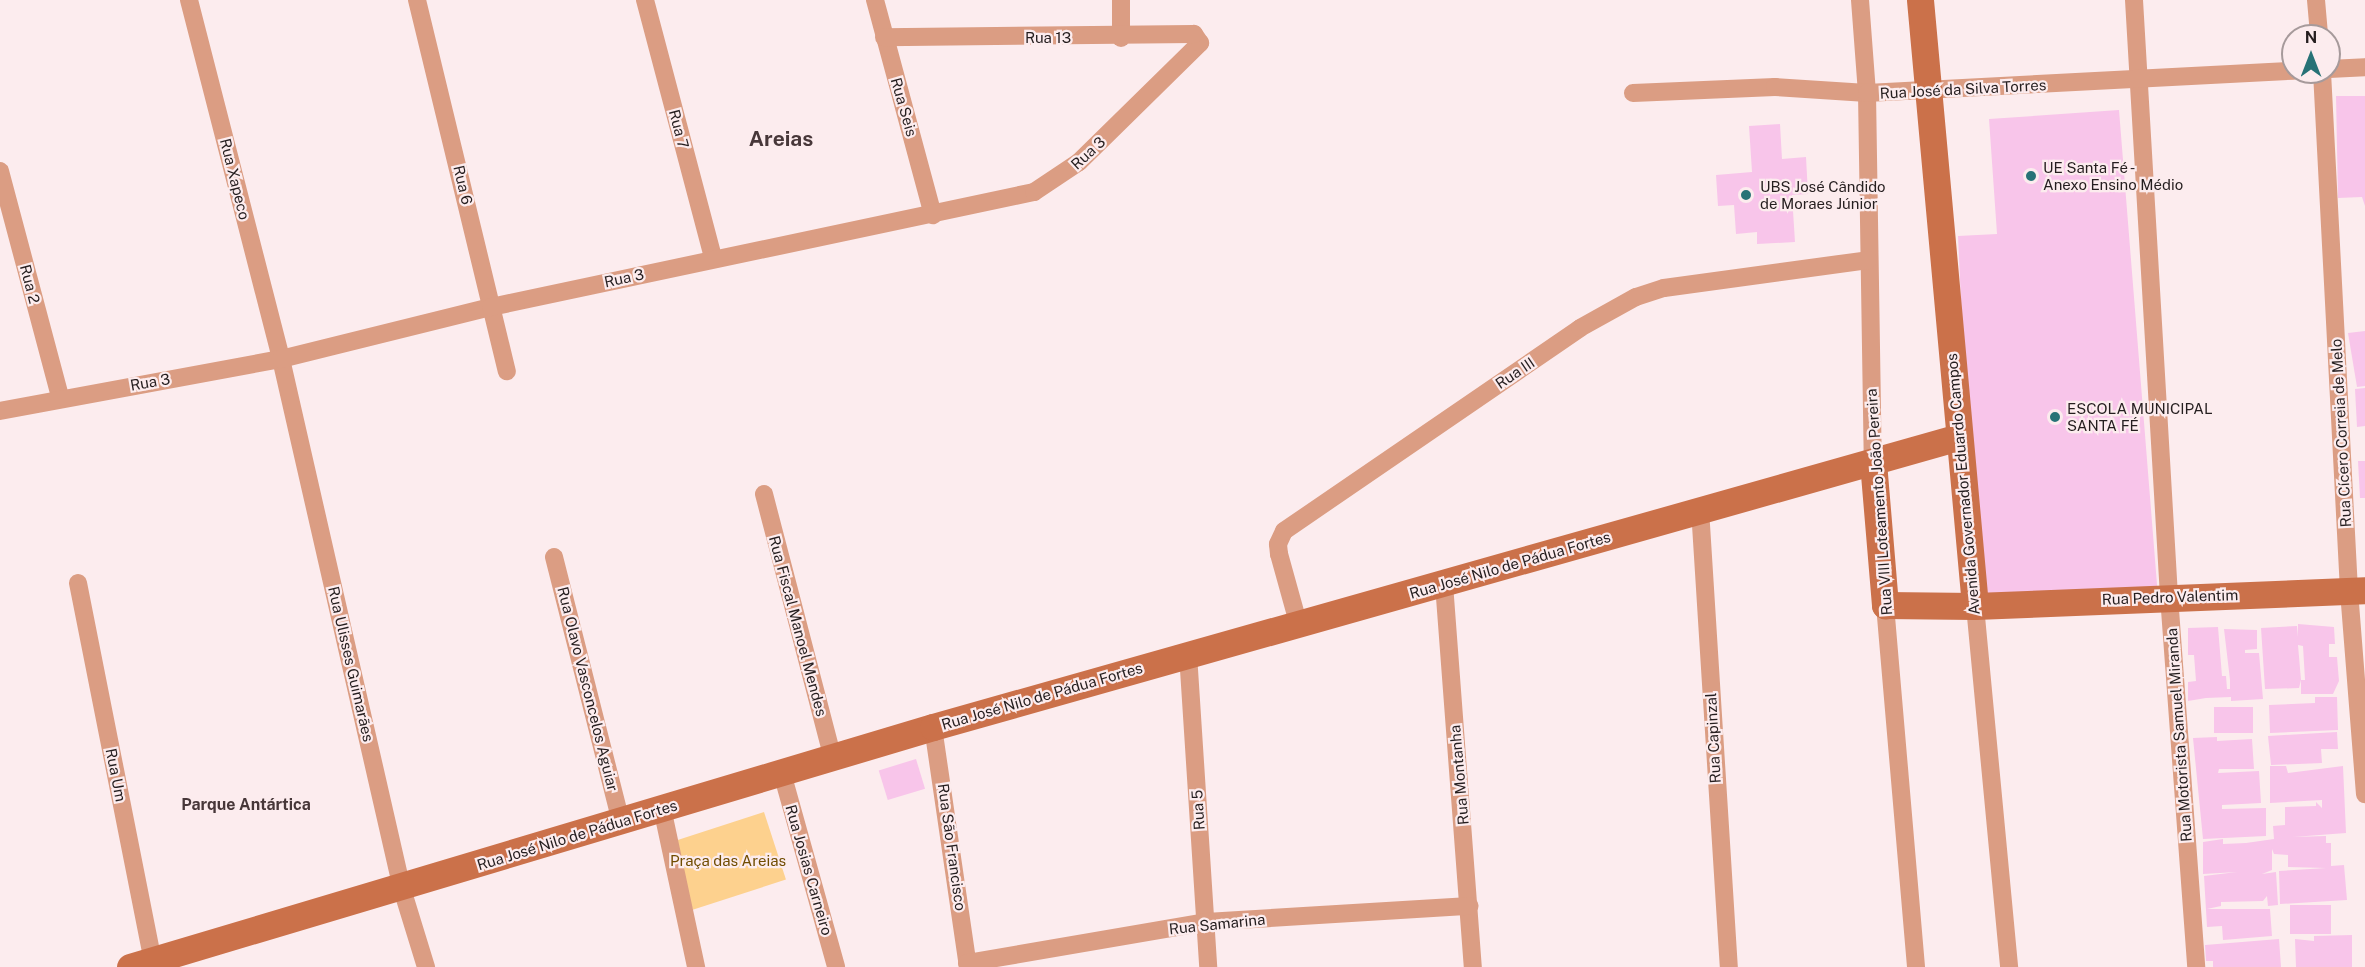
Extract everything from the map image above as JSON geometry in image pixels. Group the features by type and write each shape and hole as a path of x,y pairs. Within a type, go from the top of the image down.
{"street":[{"name":"Rua Xapeco","path":"189,0 281,359"},
{"name":"Rua 6","path":"417,0 507,371"},
{"name":"Rua 7","path":"645,0 713,258"},
{"name":"Rua Seis","path":"875,0 933,215"},
{"path":"1121,0 1121,38"},
{"name":"Rua VIII Loteamento João Pereira","path":"1860,0 1867,93 1873,462 1916,967"},
{"name":"Avenida Governador Eduardo Campos","path":"1920,0 2009,967"},
{"name":"Rua Motorista Samuel Miranda","path":"2134,0 2169,596 2196,967"},
{"path":"2316,0 2318,24"},
{"name":"Rua 13","path":"884,37 1121,38 1194,34 1200,40 1197,47"},
{"name":"Rua 3","path":"0,411 60,397 281,359 491,307 713,258 1009,199 1053,182 1197,47"},
{"path":"2341,68 2365,67"},
{"name":"Rua José da Silva Torres","path":"1633,93 1775,87 1867,93 2138,81 2281,72"},
{"name":"Rua Cícero Correia de Melo","path":"2323,84 2357,591 2365,794"},
{"name":"Rua 2","path":"0,171 60,397"},
{"name":"Rua III","path":"1299,626 1279,554 1278,544 1284,531 1580,328 1636,297 1664,288 1868,260"},
{"name":"Rua Ulisses Guimarães","path":"281,359 402,889 426,967"},
{"name":"Rua José Nilo de Pádua Fortes","path":"145,965 933,727 1188,654 1299,626 1700,509 1959,437"},
{"name":"Rua Fiscal Manoel Mendes","path":"764,494 832,758"},
{"name":"Rua Capinzal","path":"1700,509 1729,967"},
{"name":"Rua Olavo Vasconcelos Aguiar","path":"554,557 621,820"},
{"name":"Rua Um","path":"78,583 145,965"},
{"name":"Rua Montanha","path":"1444,584 1473,967"},
{"name":"Rua Pedro Valentim","path":"1885,605 1975,606 2169,596 2357,591"},
{"name":"Rua 5","path":"1188,654 1208,967"},
{"name":"Rua São Francisco","path":"933,727 967,965"},
{"name":"Rua Josias Carneiro","path":"782,773 836,967"},
{"path":"662,808 696,967"},
{"name":"Rua Samarina","path":"967,965 1206,922 1470,906"}],"green space":[{"name":"Praça das Areias","path":"764,812 786,880 693,910 671,842"}],"building":[{"path":"2336,96 2365,96 2365,206 2362,197 2338,198"},
{"name":"ESCOLA MUNICIPAL SANTA FÉ","path":"2119,110 2158,597 1975,606 1958,236 1997,234 1989,119"},
{"path":"1780,124 1782,159 1806,157 1808,194 1792,195 1795,242 1757,244 1757,232 1736,234 1734,205 1718,206 1716,175 1752,172 1749,126"},
{"path":"2365,331 2365,386 2357,387 2348,333"},
{"path":"2365,388 2365,426 2357,427 2355,389"},
{"path":"2358,461 2365,461 2365,498 2360,498"},
{"path":"2298,624 2334,627 2335,644 2329,644 2329,657 2337,657 2339,681 2333,694 2301,694 2301,680 2299,688 2265,689 2261,628 2297,626 2298,637","holes":["2298,645 2303,646 2305,680 2301,680"]},
{"path":"2218,627 2222,676 2226,676 2227,689 2230,689 2230,680 2224,629 2257,630 2257,649 2245,650 2245,653 2259,653 2263,699 2231,701 2231,697 2188,701 2188,682 2196,681 2194,655 2188,655 2188,628"},
{"path":"2315,697 2337,697 2338,730 2270,733 2269,705 2315,703"},
{"path":"2214,707 2253,707 2253,733 2214,733"},
{"path":"2337,732 2338,749 2321,749 2322,763 2271,765 2268,736"},
{"path":"2217,737 2217,741 2252,739 2254,769 2219,769 2218,773 2259,771 2261,803 2222,805 2222,809 2266,808 2266,836 2203,839 2193,738"},
{"path":"916,759 925,789 888,800 879,770"},
{"path":"2270,766 2286,766 2288,773 2343,766 2346,833 2293,837 2326,836 2326,843 2331,843 2331,866 2344,865 2347,900 2280,904 2279,871 2326,868 2288,867 2288,855 2274,854 2272,849 2272,870 2262,874 2276,872 2278,905 2268,906 2267,896 2263,901 2221,902 2221,906 2207,909 2270,909 2272,936 2223,940 2222,926 2207,927 2204,876 2237,872 2203,874 2203,842 2223,839 2223,844 2274,839 2273,826 2285,825 2285,807 2316,806 2316,802 2322,808 2322,800 2270,803"},
{"path":"2290,905 2331,905 2331,934 2290,934"},
{"path":"2352,935 2352,967 2296,967 2295,939 2314,941 2314,936"},
{"path":"2279,939 2281,967 2213,967 2213,961 2206,961 2205,945"}],"place":[{"name":"UE Santa Fé - Anexo Ensino Médio","path":"2031,176"},
{"name":"UBS José Cândido de Moraes Júnior","path":"1746,195"},
{"name":"ESCOLA MUNICIPAL SANTA FÉ","path":"2055,417"}],"district":[{"name":"Areias","path":"781,139"},
{"name":"Parque Antártica","path":"246,805"}]}
